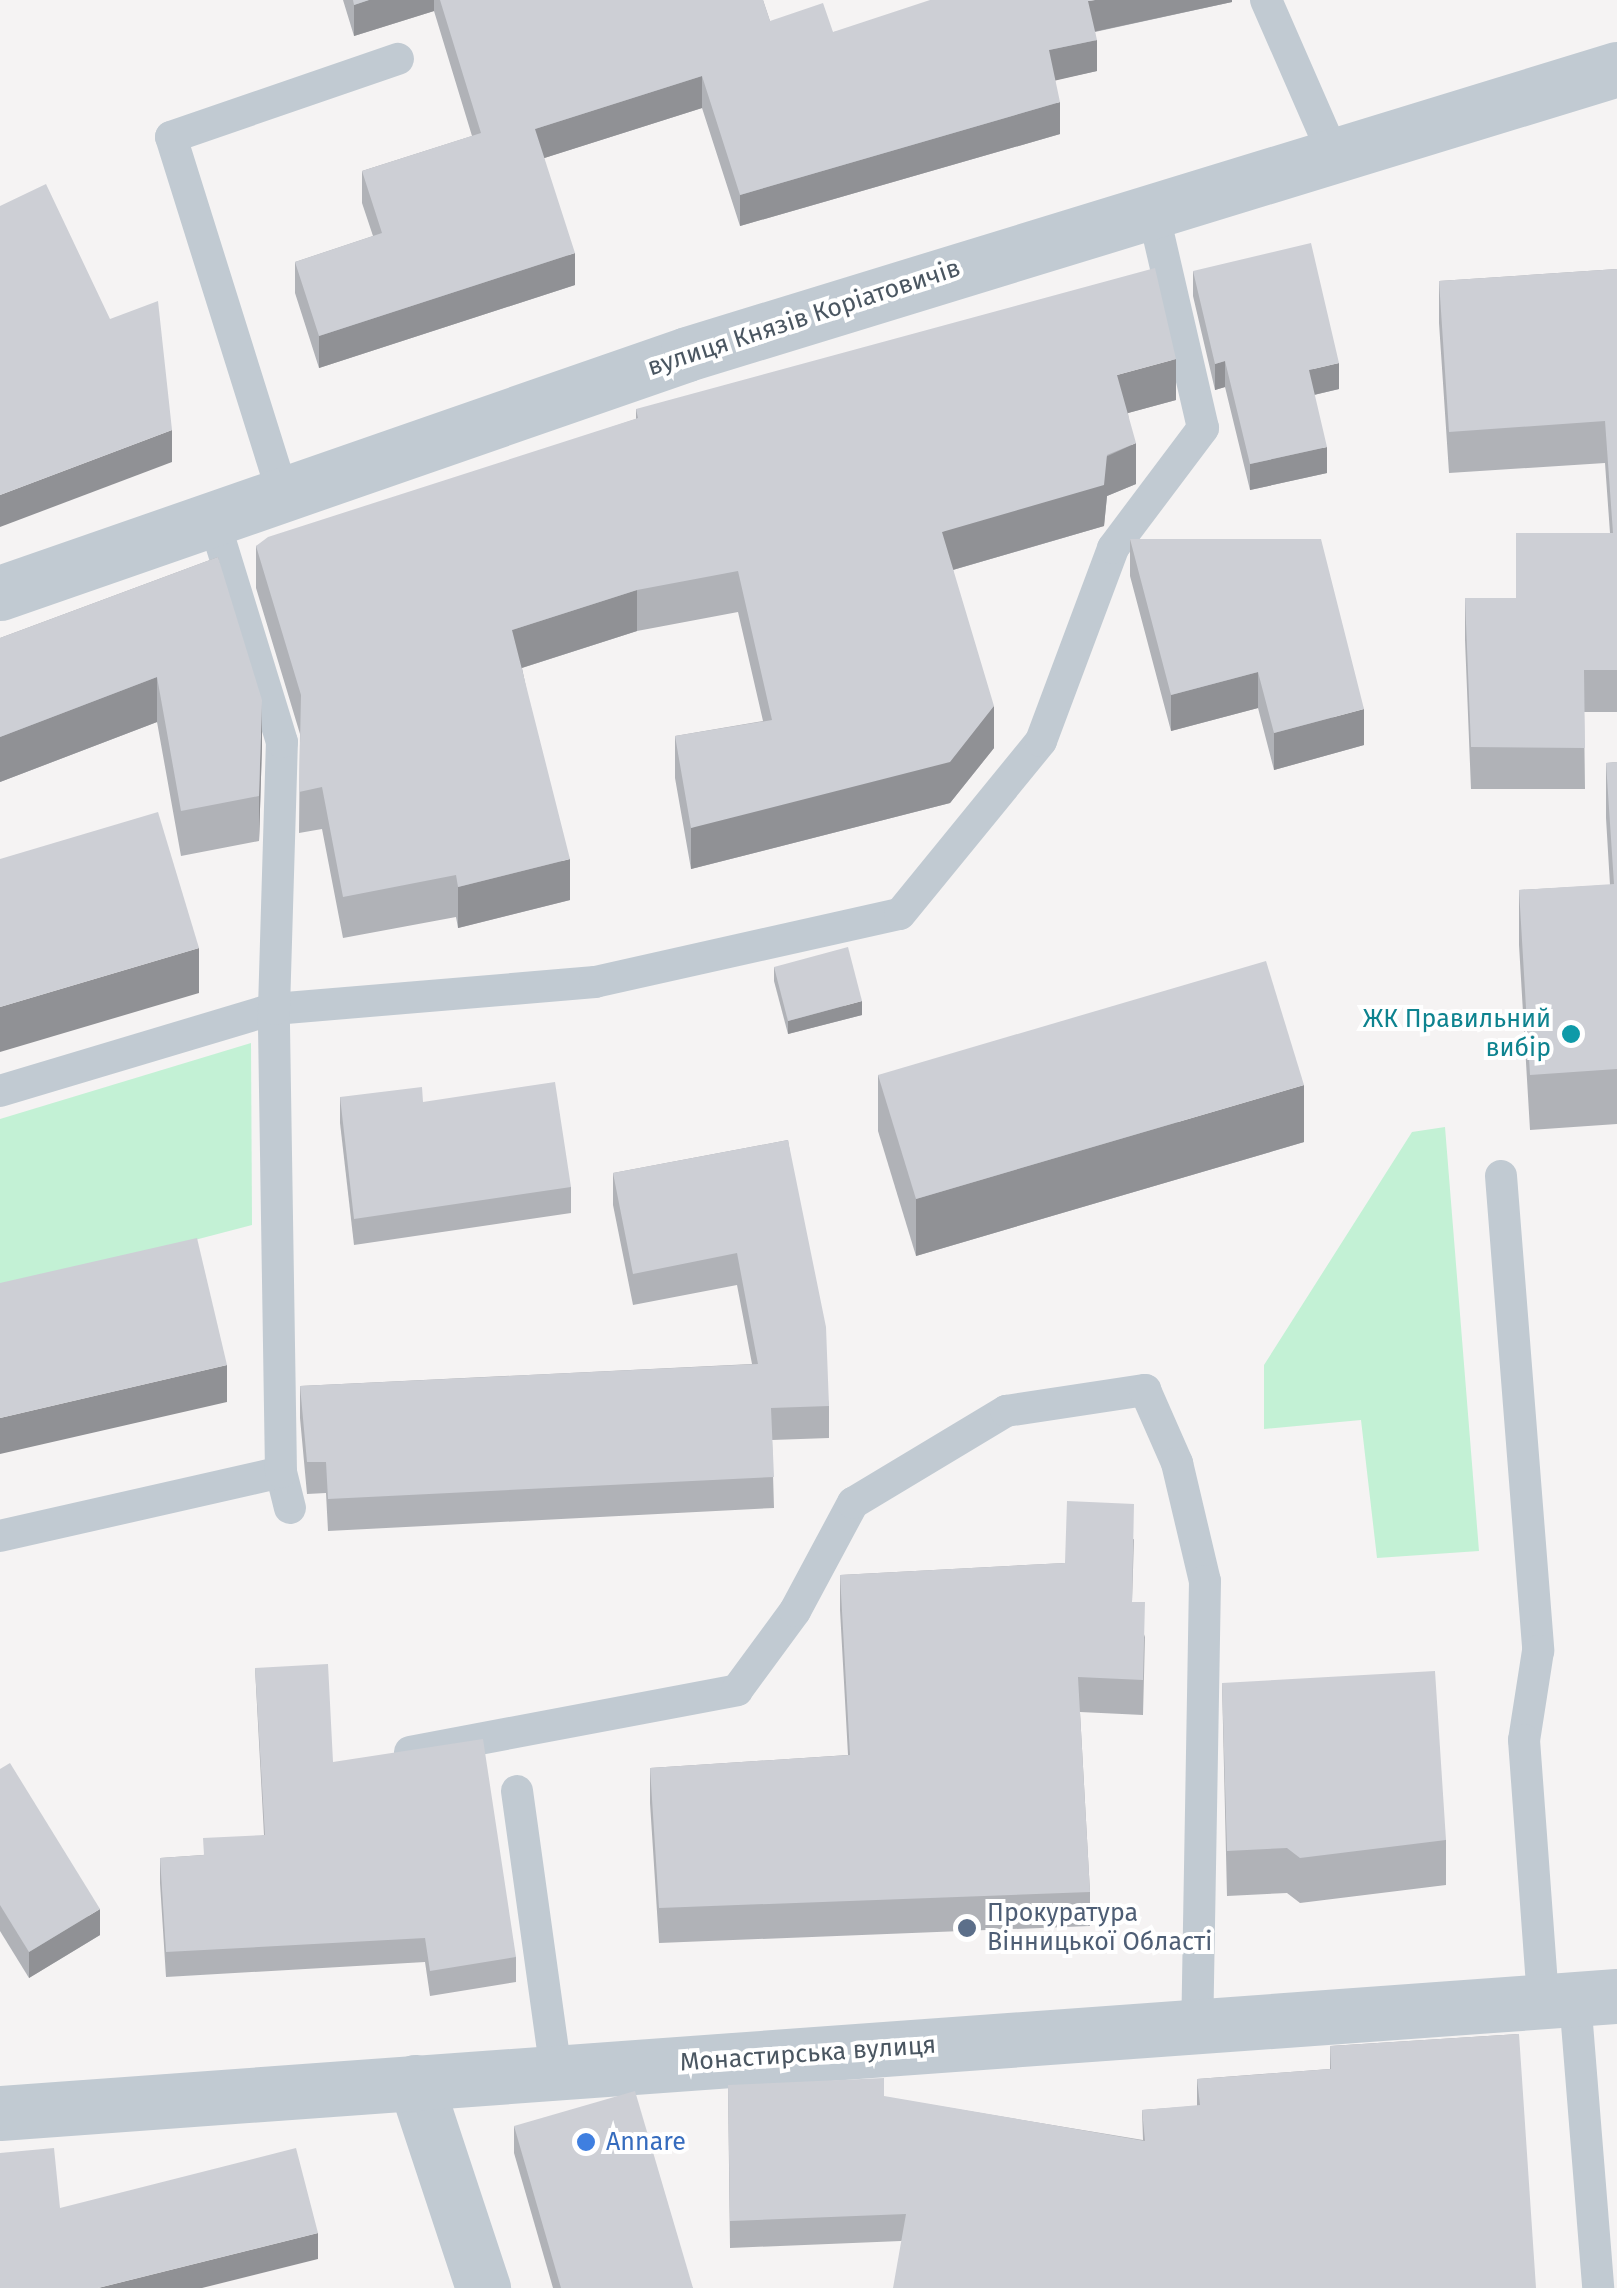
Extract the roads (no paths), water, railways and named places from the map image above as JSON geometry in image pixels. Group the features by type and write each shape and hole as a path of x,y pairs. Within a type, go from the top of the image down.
{"street":[{"name":"вулиця Князів Коріатовичів","path":"0,593 212,514 1152,206 1617,69"},
{"name":"Монастирська вулиця","path":"0,2112 1578,1998"},
{"path":"415,2082 484,2288"}],"lane":[{"path":"1266,0 1333,153"},
{"path":"282,491 171,137 398,59"},
{"path":"0,1092 274,1009 595,982 900,914 1041,740 1113,548 1203,428 1152,206"},
{"path":"212,514 282,742 274,1009 281,1472 290,1508"},
{"path":"1501,1176 1538,1651 1524,1740 1578,1998 1598,2288"},
{"path":"381,1757 738,1690 796,1611 853,1502 1006,1412 1145,1390 1177,1463 1205,1582 1198,2026"},
{"path":"0,1536 281,1472"},
{"path":"517,1790 556,2071"}],"place":[{"name":"ЖК Правильний вибір","path":"1571,1034"},
{"name":"Прокуратура Вінницької Області","path":"967,1928"},
{"name":"Annare","path":"586,2142"}]}
